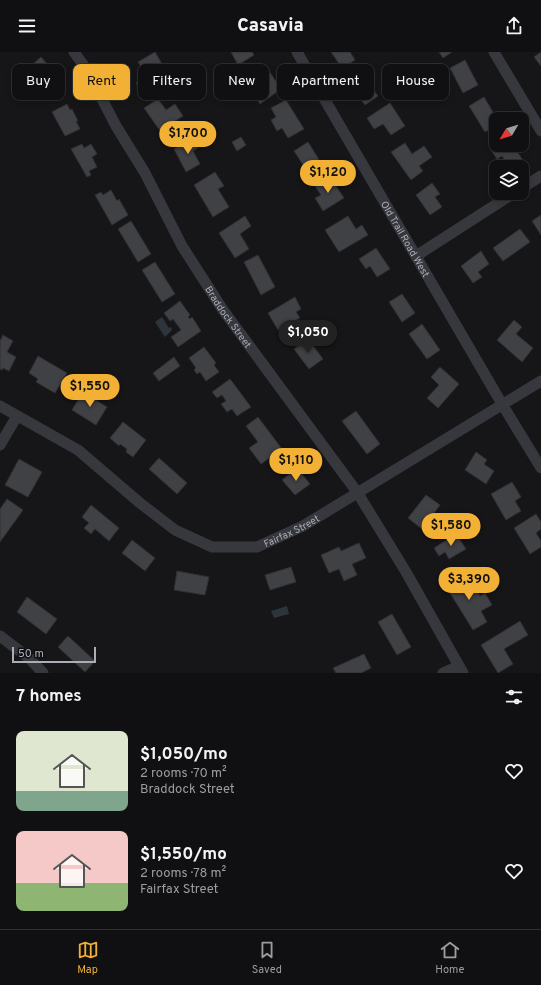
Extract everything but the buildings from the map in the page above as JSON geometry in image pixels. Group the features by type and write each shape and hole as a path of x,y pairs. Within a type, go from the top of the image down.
{"street":[{"name":"Braddock Street","path":"74,52 87,70 116,126 145,173 182,246 223,310 357,492 406,572 461,669"},
{"name":"Old Trail Road West","path":"297,52 502,404 541,468"},
{"path":"494,52 541,131"},
{"path":"529,184 541,176"},
{"path":"416,256 503,200"},
{"name":"Fairfax Street","path":"0,406 78,450 140,504 175,530 212,547 257,547 303,526 541,381"},
{"path":"0,445 17,416"},
{"path":"0,636 29,658 43,673"},
{"path":"443,673 461,669"}],"shaded area":[{"path":"162,317 172,330 165,337 155,322"},
{"path":"287,606 289,614 274,618 271,611"}]}
